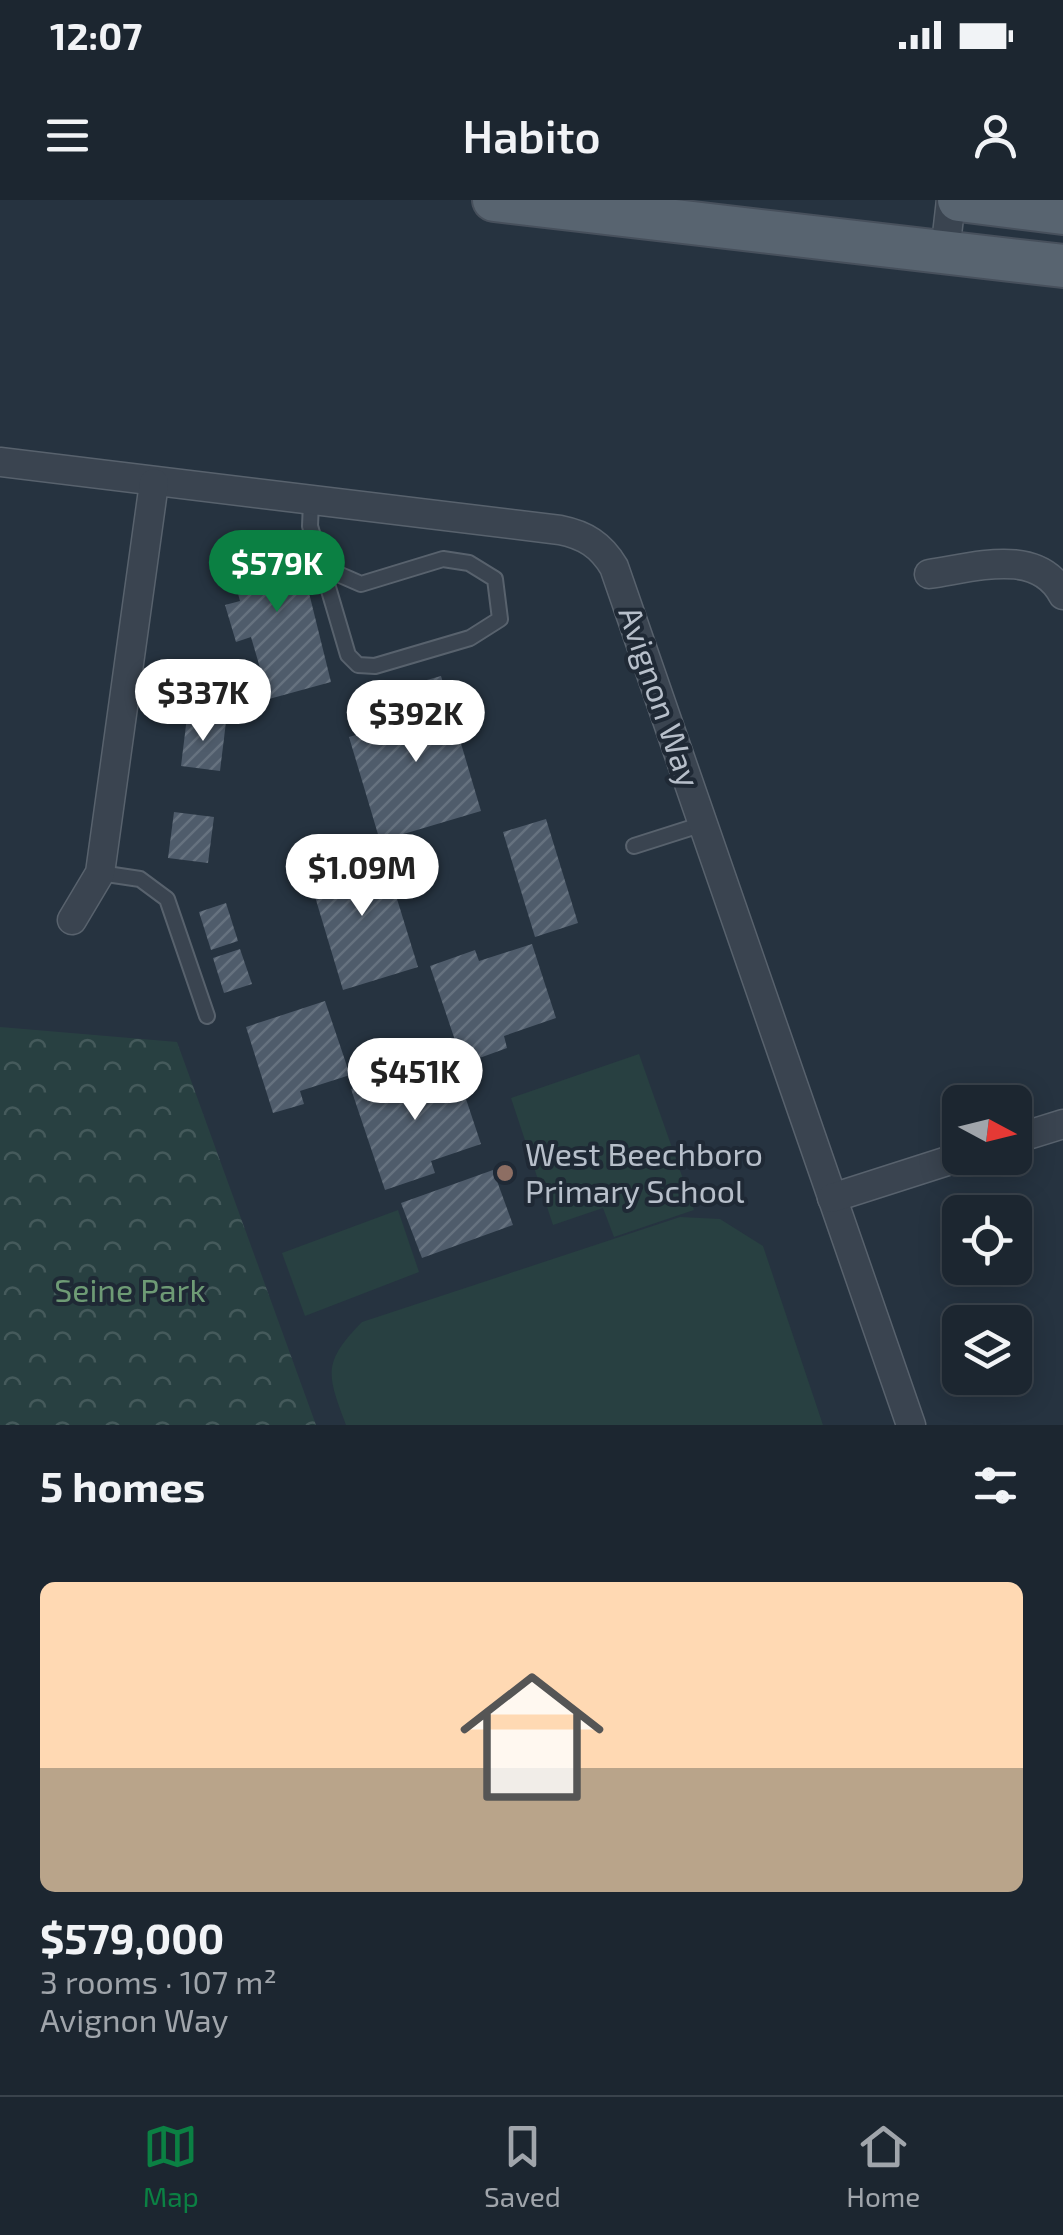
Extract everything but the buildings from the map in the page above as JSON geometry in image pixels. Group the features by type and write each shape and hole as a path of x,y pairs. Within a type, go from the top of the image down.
{"main road":[{"path":"494,200 1063,266"},
{"path":"959,200 1063,213"}],"street":[{"path":"945,252 951,200"},
{"name":"Avignon Way","path":"0,462 560,530 576,533 598,546 614,567 911,1425"},
{"path":"72,920 100,873 154,483"},
{"path":"929,574 1014,564 1032,566 1055,581 1063,596"},
{"path":"1032,1134 1063,1124"},
{"path":"832,1198 942,1163"}],"lane":[{"path":"311,502 310,526 348,655 358,665 376,666 470,638 500,620 494,579 469,562 443,559 361,584 338,574 318,550"},
{"path":"634,846 703,824"},
{"path":"100,873 140,879 168,899 207,1016"}],"green space":[{"name":"Seine Park","path":"0,1027 177,1042 316,1425 0,1425"},
{"path":"639,1054 694,1210 614,1237 603,1208 553,1225 511,1098"},
{"path":"398,1210 419,1272 305,1316 282,1253"},
{"path":"680,1217 720,1219 763,1246 823,1425 346,1425 332,1370 340,1348 362,1322"}],"place":[{"name":"West Beechboro Primary School","path":"505,1173"}]}
